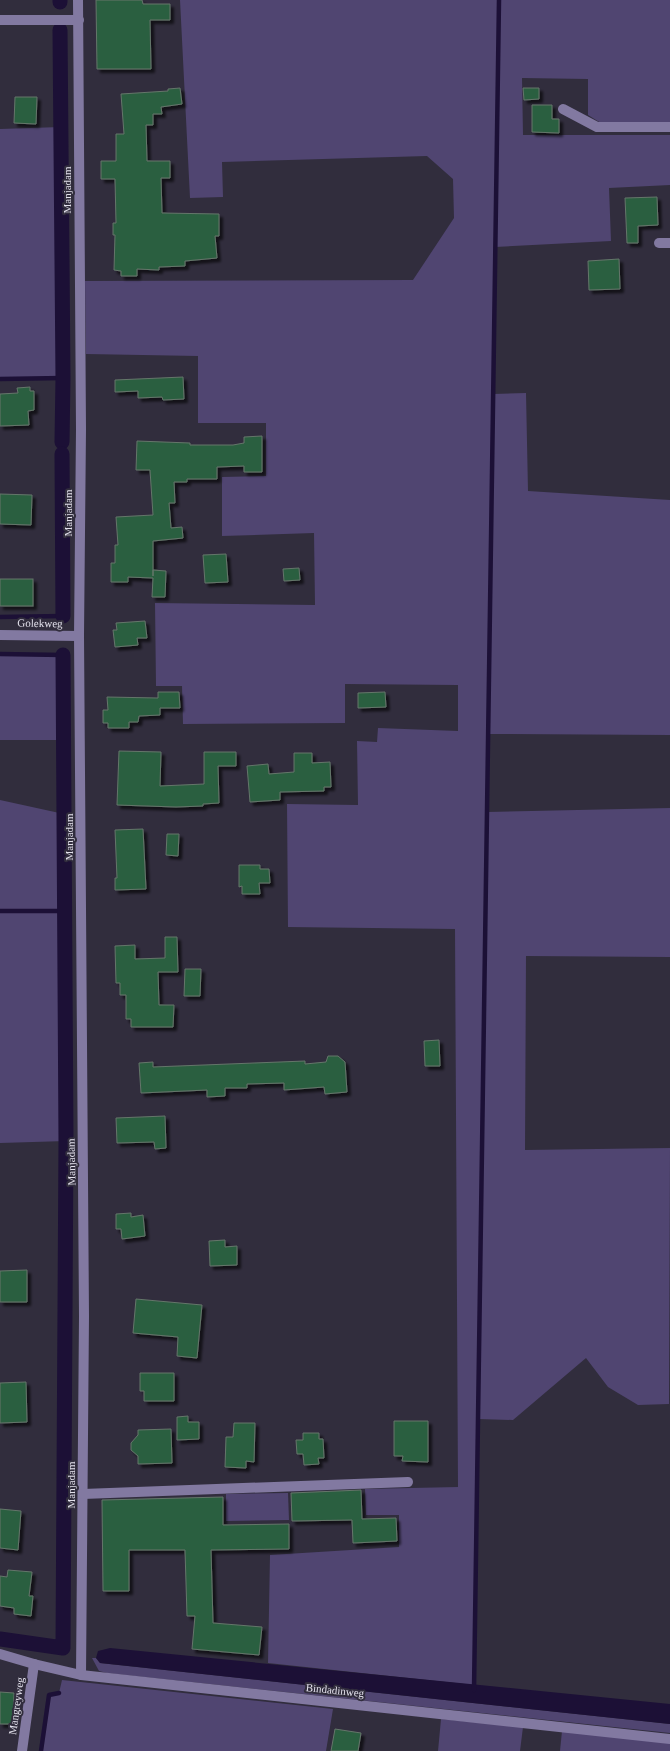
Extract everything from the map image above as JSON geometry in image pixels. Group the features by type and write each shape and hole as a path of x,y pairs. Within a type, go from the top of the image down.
{"street":[{"name":"Manjadam","path":"78,0 81,429 79,636 84,1309 81,1675"},
{"path":"0,20 79,20"},
{"path":"563,109 591,126 670,127"},
{"path":"659,243 670,243"},
{"name":"Golekweg","path":"0,635 79,636"},
{"path":"82,1494 408,1482"},
{"name":"Bindadinweg","path":"0,1654 81,1675 670,1739"},
{"name":"Mangreyweg","path":"22,1751 34,1664"}],"shaded area":[{"path":"180,0 670,0 670,124 604,125 588,115 588,79 522,78 523,135 670,135 670,185 609,188 611,241 495,247 493,394 526,393 528,491 670,500 670,735 488,734 487,812 670,808 670,957 526,956 525,1150 670,1148 669,1404 638,1405 608,1387 586,1358 513,1420 478,1419 474,1685 268,1663 270,1555 399,1547 399,1515 366,1515 365,1489 458,1487 455,929 288,927 287,804 358,805 357,741 377,742 378,728 458,731 458,685 345,684 345,723 183,724 182,686 156,686 155,603 315,605 314,533 222,536 222,477 266,476 266,423 198,423 198,356 86,354 85,281 413,280 454,218 453,179 427,156 222,162 223,197 190,198"},
{"path":"61,127 63,378 0,379 0,129"},
{"path":"0,654 63,655 64,740 0,740"},
{"path":"0,800 64,814 66,1141 0,1143"},
{"path":"288,1493 289,1520 226,1521 226,1494"},
{"path":"110,1648 670,1704 670,1724 100,1663 96,1658 98,1651"},
{"path":"92,1658 96,1658 100,1663 670,1724 670,1733 107,1673 99,1671"},
{"path":"62,1680 333,1709 326,1751 41,1751 49,1695 59,1693"},
{"path":"441,1719 523,1727 520,1751 438,1751"},
{"path":"562,1731 670,1742 670,1751 560,1751"}],"building":[{"path":"96,0 142,0 143,4 170,4 170,20 150,20 151,69 97,69"},
{"path":"180,88 182,104 161,107 162,114 153,114 153,125 146,125 147,161 170,161 170,178 161,178 162,213 219,214 219,236 215,236 217,258 185,261 185,266 159,267 159,270 137,269 137,276 121,276 121,271 114,270 115,235 113,235 113,223 116,223 115,179 101,179 101,161 116,161 116,134 124,134 121,94 168,91 168,89"},
{"path":"523,88 539,88 539,99 524,100"},
{"path":"15,97 37,97 36,124 14,123"},
{"path":"532,105 552,105 552,119 559,119 559,133 532,132"},
{"path":"657,197 658,225 638,226 638,243 627,243 625,198"},
{"path":"619,259 620,289 589,290 588,261"},
{"path":"183,377 184,399 163,400 162,397 138,398 138,391 115,392 115,380"},
{"path":"30,387 30,391 34,391 34,410 28,411 29,425 0,426 0,394 18,393 17,388"},
{"path":"262,436 262,472 244,472 244,466 217,467 217,479 187,479 187,482 174,482 175,503 169,503 171,528 182,527 183,538 153,541 153,570 166,571 165,597 152,597 153,578 128,577 128,582 111,582 111,563 115,563 115,545 118,545 116,517 153,515 150,470 136,470 137,441 190,443 190,445 233,445 244,443 244,437"},
{"path":"0,494 32,495 31,525 0,524"},
{"path":"226,554 228,582 205,583 203,555"},
{"path":"299,568 300,580 284,581 283,569"},
{"path":"0,579 33,579 33,606 0,606"},
{"path":"145,621 147,638 137,638 138,645 115,647 113,630 117,630 116,623"},
{"path":"158,692 179,692 180,708 160,708 160,715 139,716 138,722 129,722 129,728 108,728 108,723 103,723 103,710 108,710 107,697 158,698"},
{"path":"385,692 386,707 358,708 358,693"},
{"path":"119,751 161,752 160,786 204,784 204,752 236,752 236,766 218,766 219,803 203,804 203,806 176,807 117,805"},
{"path":"294,753 312,753 312,763 330,762 331,787 324,787 324,791 280,792 280,800 250,802 247,766 268,764 269,774 294,772"},
{"path":"143,829 146,889 115,890 115,878 117,878 115,830"},
{"path":"167,834 179,834 178,856 166,855"},
{"path":"239,865 260,865 260,869 269,869 270,883 259,883 260,894 242,894 242,886 239,887"},
{"path":"165,937 177,937 178,972 158,972 159,1005 174,1005 173,1027 131,1027 131,1019 126,1019 126,995 120,995 120,983 116,983 115,946 135,945 135,959 165,958"},
{"path":"185,969 201,969 200,996 184,996"},
{"path":"439,1040 440,1066 425,1066 424,1041"},
{"path":"328,1056 338,1056 345,1062 347,1092 325,1094 324,1087 284,1090 284,1083 247,1084 247,1088 225,1088 225,1096 207,1097 207,1090 141,1093 139,1063 153,1062 153,1067 305,1061 305,1064 326,1062"},
{"path":"165,1116 166,1148 155,1149 154,1142 117,1143 116,1118"},
{"path":"131,1213 131,1217 143,1215 145,1236 122,1239 121,1229 116,1229 116,1214"},
{"path":"225,1240 225,1247 237,1246 237,1265 210,1266 209,1241"},
{"path":"27,1270 27,1302 0,1302 0,1271"},
{"path":"136,1299 202,1305 197,1358 177,1356 178,1337 133,1333"},
{"path":"140,1373 174,1373 174,1401 144,1401 144,1391 140,1391"},
{"path":"26,1382 27,1422 0,1423 0,1383"},
{"path":"188,1416 188,1422 199,1422 199,1439 177,1440 177,1417"},
{"path":"394,1421 428,1421 428,1462 402,1461 403,1456 394,1456"},
{"path":"234,1423 255,1423 254,1462 246,1461 246,1468 225,1467 226,1437 233,1437"},
{"path":"171,1429 172,1463 138,1464 138,1456 131,1450 131,1443 138,1435 138,1430"},
{"path":"303,1433 319,1433 319,1439 323,1439 324,1458 318,1458 319,1464 304,1465 303,1454 297,1454 296,1440 303,1440"},
{"path":"361,1490 362,1519 396,1518 397,1541 353,1543 352,1520 292,1521 291,1493"},
{"path":"223,1497 223,1525 289,1524 289,1549 211,1550 213,1623 262,1627 259,1655 192,1649 195,1616 187,1616 185,1550 129,1550 129,1591 103,1591 102,1500"},
{"path":"0,1509 21,1511 18,1550 0,1548"},
{"path":"8,1570 32,1572 29,1596 33,1596 31,1616 14,1614 14,1608 0,1606 0,1576 7,1577"},
{"path":"0,1692 14,1693 13,1724 0,1724"},
{"path":"335,1729 361,1733 358,1751 331,1751"}],"waterway":[{"path":"474,1690 499,0"},
{"path":"60,30 63,378 62,442"},
{"path":"0,379 63,378"},
{"path":"62,454 63,616"},
{"path":"0,617 63,616"},
{"path":"0,654 63,655"},
{"path":"0,1639 63,1648 66,1141 63,655"},
{"path":"0,911 66,911"},
{"path":"41,1751 49,1695 59,1693"}]}
